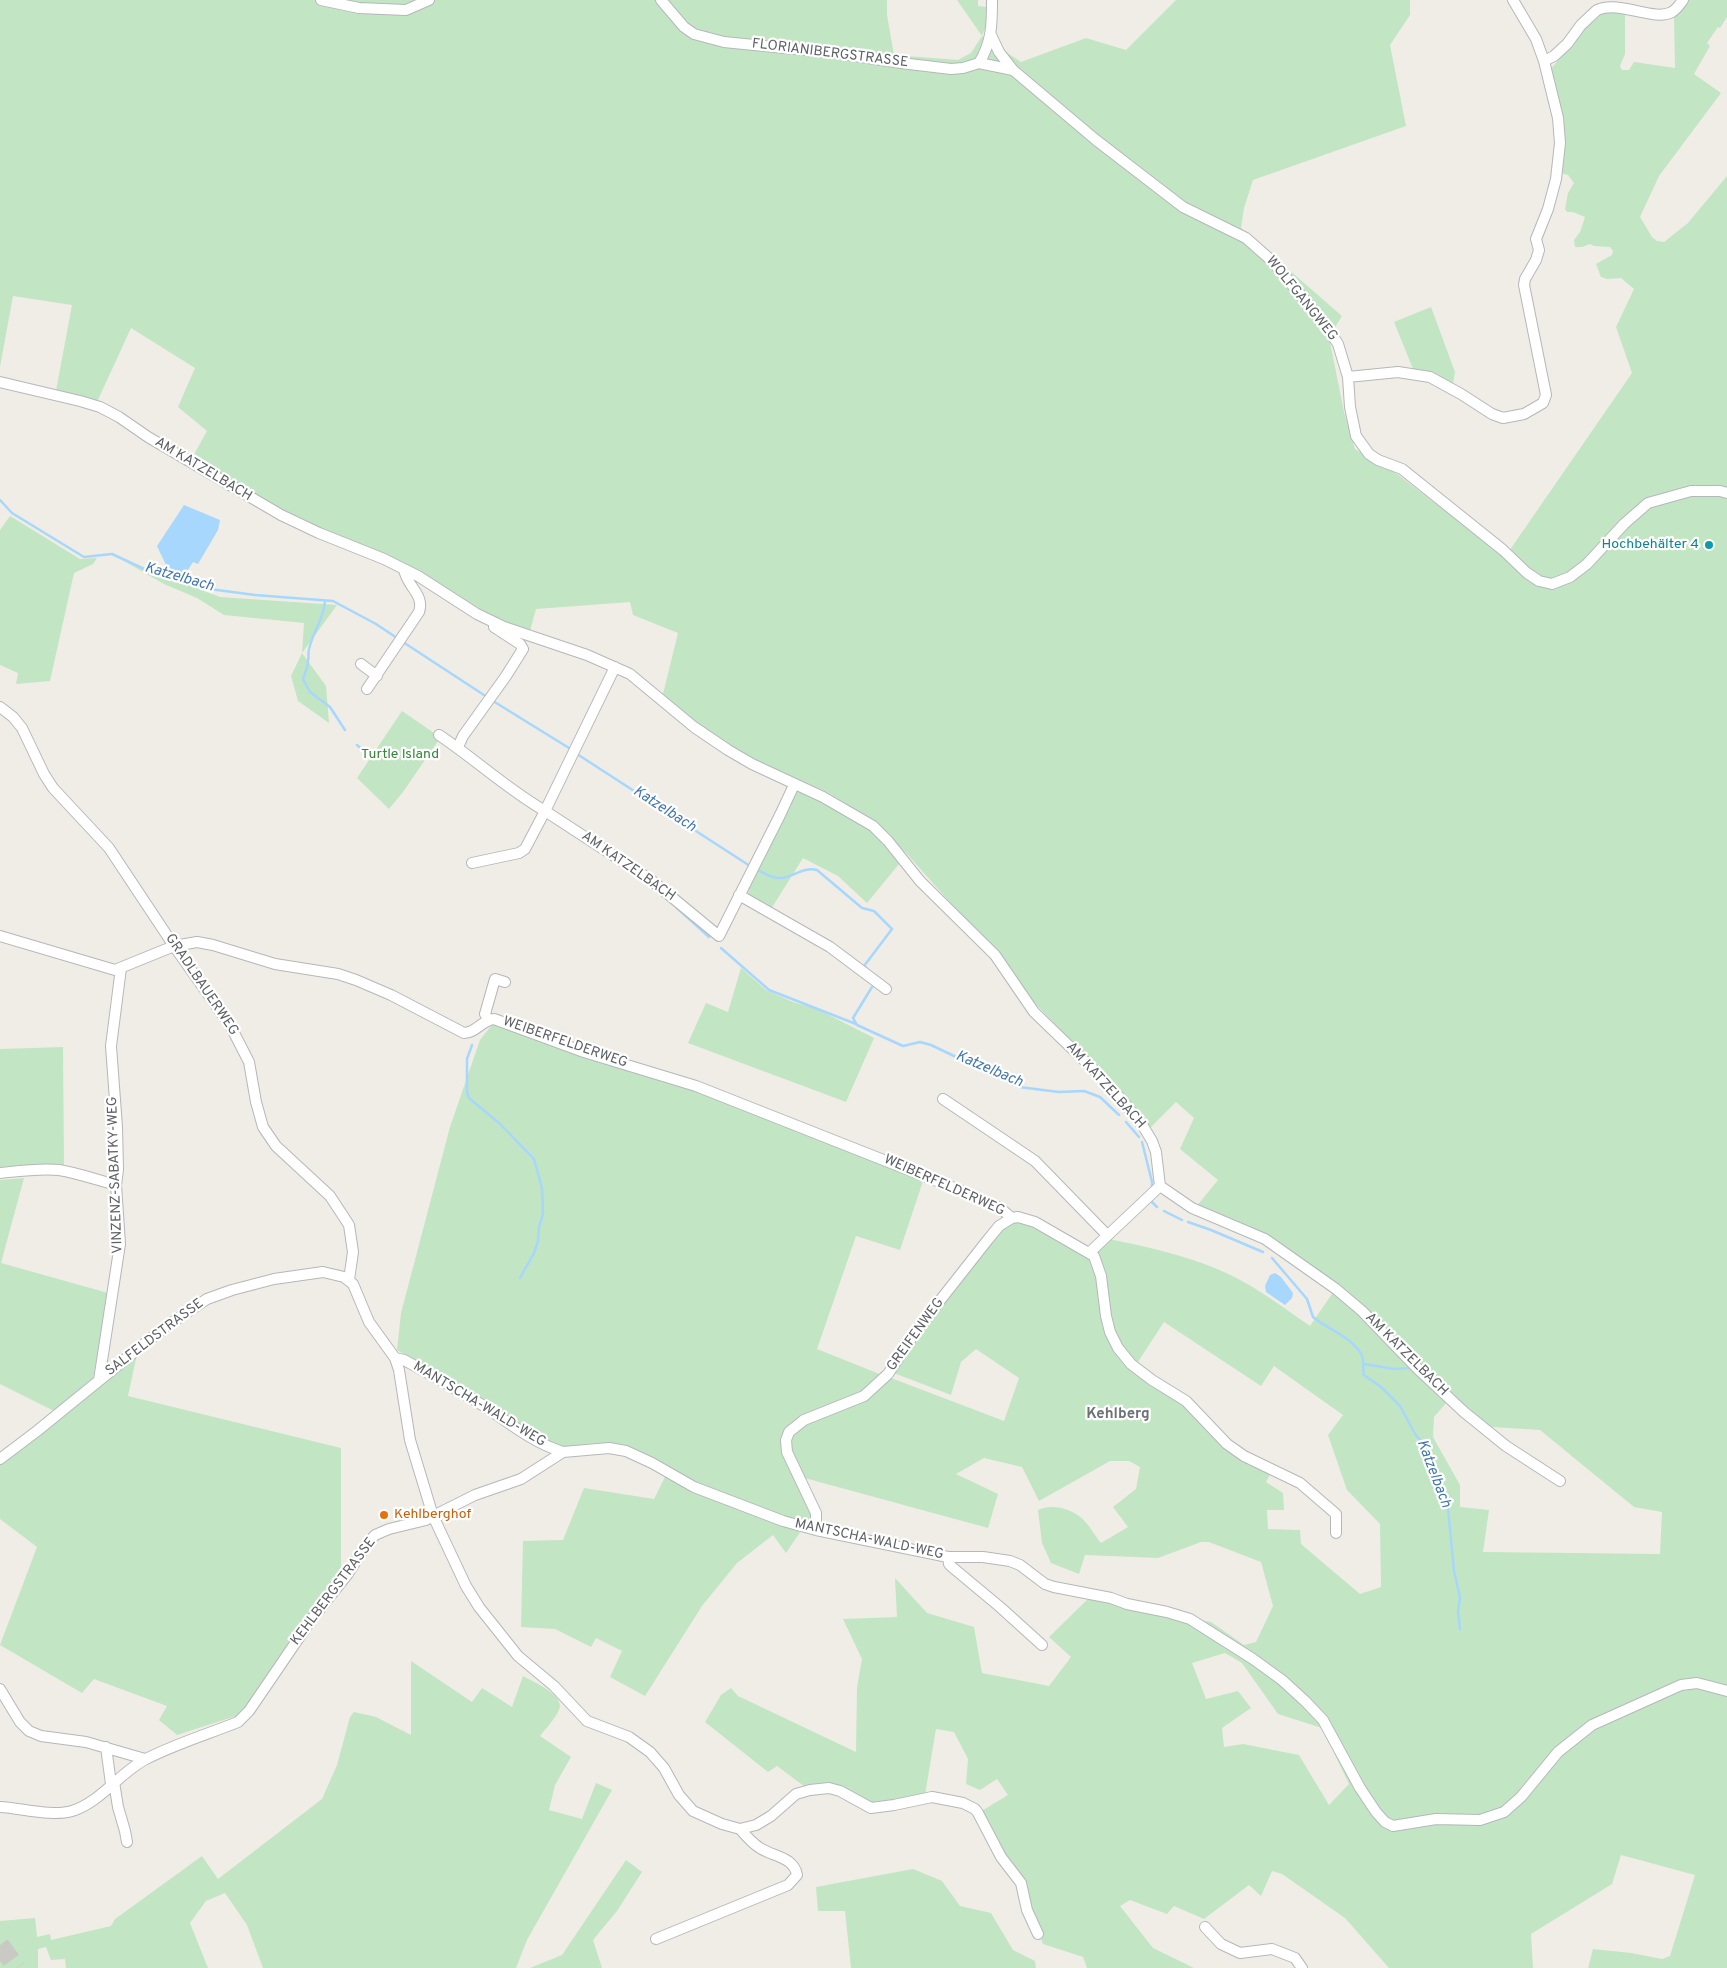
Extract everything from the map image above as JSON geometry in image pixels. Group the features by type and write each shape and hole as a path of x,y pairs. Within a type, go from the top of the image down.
{"street":[{"path":"321,0 359,8 406,10 429,0"},
{"name":"FLORIANIBERGSTRASSE","path":"661,0 684,27 694,34 724,42 835,53 900,63 951,68 963,68 979,64 1013,70"},
{"path":"979,64 987,50 991,35 992,0"},
{"path":"1348,377 1398,372 1430,377 1456,390 1497,417 1516,417 1543,403 1546,395 1524,285 1539,250 1536,239 1548,210 1556,179 1560,143 1558,118 1544,60 1536,39 1512,0"},
{"path":"1544,60 1554,56 1567,44 1581,25 1598,10 1607,6 1666,14 1676,9 1683,0"},
{"name":"WOLFGANGWEG","path":"991,35 999,52 1013,70 1136,172 1183,207 1230,229 1259,248 1329,330 1338,344 1348,377 1354,429 1358,440 1369,454 1402,470 1539,581 1552,584 1570,577 1588,564 1624,524 1648,503 1691,491 1720,491 1727,493"},
{"name":"AM KATZELBACH","path":"0,382 80,400 100,408 119,417 148,437 281,516 384,559 490,620 514,631 581,652 630,674 707,736 752,764 823,798 873,826 888,841 920,881 995,955 1034,1012 1098,1074 1146,1130 1156,1152 1160,1186 1192,1208 1265,1239 1336,1288 1362,1311 1417,1368 1464,1412 1506,1446 1560,1481"},
{"path":"367,689 417,617 421,607 420,599 404,569"},
{"name":"AM KATZELBACH","path":"458,747 463,736 523,649 520,644 493,626 490,620"},
{"path":"360,664 377,676"},
{"path":"472,863 519,854 525,849 615,667"},
{"name":"GRADLBAUERWEG","path":"0,707 13,717 22,728 44,774 53,788 109,848 174,946 230,1025 249,1062 256,1102 263,1128 268,1137 330,1196 349,1224 353,1252 349,1280"},
{"name":"AM KATZELBACH","path":"439,735 545,811 651,880 719,936 794,784"},
{"path":"740,895 835,950 886,989"},
{"name":"WEIBERFELDERWEG","path":"0,936 115,970 174,946 197,942 275,964 338,974 390,995 464,1033 470,1033 488,1019 494,1019 584,1052 696,1086 962,1191 1000,1208 1012,1218"},
{"name":"VINZENZ-SABATKY-WEG","path":"100,1380 120,1244 111,1046 121,968"},
{"path":"488,1019 485,1014 495,979 505,982"},
{"path":"943,1099 1044,1168 1107,1235"},
{"path":"0,1173 57,1170 77,1173 116,1185"},
{"path":"1090,1252 1160,1186"},
{"path":"1012,1218 1024,1218 1035,1222 1090,1252 1094,1256 1101,1276 1110,1332 1118,1348 1131,1364 1186,1402 1228,1444 1244,1456 1300,1483 1336,1514 1336,1533"},
{"name":"GREIFENWEG","path":"816,1530 816,1514 787,1452 786,1440 789,1432 804,1420 864,1396 890,1372 916,1332 975,1255 999,1226 1012,1218"},
{"name":"SALFELDSTRASSE","path":"0,1458 38,1431 165,1327 207,1299 274,1279 309,1273 334,1274 349,1280"},
{"path":"349,1280 356,1289 369,1322 395,1358 399,1370 410,1440 433,1516 466,1586 479,1607 518,1656 554,1686 587,1721 629,1737 650,1752 664,1768 679,1795 693,1811 722,1824 740,1829 760,1848 785,1859 794,1866 797,1875 788,1885 656,1939"},
{"name":"MANTSCHA-WALD-WEG","path":"395,1358 404,1360 459,1390 534,1440 563,1452"},
{"name":"MANTSCHA-WALD-WEG","path":"433,1516 475,1495 521,1479 563,1452 600,1447 626,1451 652,1463 694,1487 783,1521 816,1530 948,1557 983,1557 1010,1561 1020,1565 1045,1584 1054,1587 1111,1598 1127,1604 1190,1619 1253,1659 1282,1680 1306,1702 1323,1720 1360,1788 1376,1812 1385,1822 1393,1826 1436,1819 1480,1820 1504,1812 1521,1797 1558,1752 1592,1725 1681,1685 1697,1683 1727,1691"},
{"name":"KEHLBERGSTRASSE","path":"0,1807 56,1813 71,1812 98,1798 112,1783 145,1759 238,1722 244,1717 311,1620 375,1535 389,1529 426,1520 433,1516"},
{"path":"948,1557 949,1564 952,1567 1000,1607 1042,1646"},
{"path":"0,1689 20,1722 29,1731 41,1736 86,1742 145,1759"},
{"path":"106,1747 112,1783 125,1831 126,1842"},
{"path":"740,1829 756,1825 771,1816 796,1794 817,1788 834,1789 867,1806 876,1808 927,1797 962,1803 975,1809 978,1813 1001,1857 1021,1883 1027,1910 1038,1934"},
{"path":"1205,1927 1221,1944 1240,1953 1272,1949 1295,1958 1302,1968"}],"green space":[{"path":"0,0 887,0 887,15 894,55 958,60 971,53 982,36 1021,62 1086,38 1126,50 1176,0 1410,0 1410,15 1390,45 1406,126 1253,180 1244,208 1241,228 1342,316 1329,337 1344,412 1355,449 1397,474 1505,557 1632,373 1616,327 1634,289 1621,278 1607,279 1601,277 1596,264 1612,255 1613,251 1610,247 1590,244 1575,247 1574,240 1580,232 1585,217 1573,212 1567,212 1565,209 1568,193 1574,183 1568,175 1557,172 1560,143 1549,71 1584,30 1604,12 1625,12 1625,54 1620,66 1622,70 1629,70 1634,62 1675,68 1674,16 1688,0 1727,0 1727,17 1707,43 1710,46 1694,74 1721,93 1659,176 1640,217 1652,237 1657,241 1664,242 1688,223 1727,176 1727,1968 1588,1968 1593,1949 1662,1959 1670,1956 1695,1875 1621,1855 1612,1884 1531,1934 1533,1968 1389,1968 1345,1918 1282,1874 1272,1871 1261,1896 1249,1885 1204,1919 1174,1906 1167,1914 1130,1900 1120,1906 1153,1948 1194,1968 1087,1968 1083,1957 1043,1944 1029,1908 980,1812 1008,1795 997,1779 980,1790 966,1784 968,1759 954,1732 936,1729 925,1795 893,1804 872,1803 847,1790 823,1783 805,1787 777,1766 768,1772 705,1722 721,1695 731,1688 738,1696 856,1752 857,1687 862,1659 843,1619 897,1617 895,1578 927,1613 974,1627 982,1673 1049,1686 1071,1657 1049,1637 1090,1597 1120,1605 1211,1622 1244,1645 1256,1642 1273,1606 1261,1562 1209,1542 1201,1542 1158,1558 1085,1555 1079,1574 1051,1563 1042,1543 1038,1510 1053,1507 1074,1513 1085,1522 1101,1543 1128,1527 1113,1507 1136,1489 1140,1467 1129,1461 1110,1461 1039,1501 1022,1467 984,1458 956,1474 998,1494 988,1528 801,1477 792,1459 789,1445 793,1433 807,1424 856,1404 891,1378 1004,1421 1019,1378 976,1349 961,1362 951,1395 894,1373 922,1330 1004,1227 1012,1221 1022,1220 1090,1256 1120,1356 1177,1399 1224,1446 1272,1471 1266,1482 1283,1493 1284,1510 1267,1510 1268,1529 1300,1530 1301,1544 1360,1594 1381,1587 1380,1524 1347,1490 1328,1435 1343,1415 1274,1366 1261,1386 1164,1322 1136,1365 1124,1351 1113,1331 1095,1252 1109,1239 1160,1250 1194,1260 1227,1273 1251,1286 1310,1326 1336,1288 1265,1239 1196,1207 1218,1180 1180,1149 1194,1118 1176,1102 1150,1128 1124,1096 1028,996 989,946 907,854 875,822 829,793 751,758 701,727 663,694 678,633 633,615 630,602 536,609 530,631 495,618 439,584 273,508 192,458 207,431 178,407 195,368 131,328 97,402 56,391 72,305 13,296 0,367","holes":["1447,1402 1475,1426 1540,1430 1634,1507 1662,1512 1660,1554 1483,1552 1489,1510 1460,1507 1460,1485 1433,1437 1434,1417","1225,1653 1242,1663 1278,1714 1322,1728 1349,1784 1329,1805 1299,1755 1243,1744 1224,1747 1222,1728 1251,1708 1238,1691 1206,1699 1192,1663"]},
{"path":"957,0 978,0 978,6 988,7 987,23 982,36"},
{"path":"1431,307 1455,372 1453,384 1413,369 1394,322"},
{"path":"10,516 80,559 97,558 93,564 74,573 50,681 16,684 18,673 0,665 0,530"},
{"path":"124,561 220,597 337,605 302,653 304,623 224,615 197,598 164,584"},
{"path":"302,653 326,686 329,723 298,701 291,676"},
{"name":"Turtle Island","path":"402,711 434,733 435,739 438,741 389,809 357,778"},
{"path":"798,790 861,822 904,858 867,903 838,876 803,858 771,909 749,897 748,888"},
{"path":"741,968 766,990 793,1002 817,1009 874,1038 846,1102 688,1043 706,1003 728,1012"},
{"path":"495,1021 646,1072 924,1178 900,1250 856,1236 817,1349 882,1375 860,1393 803,1415 788,1426 782,1439 810,1510 810,1518 806,1522 777,1515 699,1485 622,1446 594,1443 565,1447 543,1440 397,1350 401,1313 450,1127 480,1040"},
{"path":"63,1047 64,1166 26,1165 0,1167 0,1049"},
{"path":"24,1178 1,1263 108,1293 93,1378 54,1411 0,1384 0,1180"},
{"path":"137,1354 128,1396 341,1448 341,1573 239,1715 177,1735 159,1720 167,1706 94,1679 82,1693 0,1645 37,1547 0,1519 0,1460"},
{"path":"666,1475 756,1516 801,1531 786,1553 773,1535 737,1563 702,1606 645,1696 610,1677 622,1651 596,1638 591,1647 555,1629 521,1627 523,1541 563,1540 584,1488 654,1499"},
{"path":"411,1661 472,1702 482,1688 512,1707 523,1676 541,1685 558,1699 560,1704 559,1710 540,1736 571,1757 555,1785 549,1810 582,1819 596,1783 612,1790 527,1940 516,1968 263,1968 247,1925 225,1893 206,1901 190,1923 208,1968 66,1968 65,1959 51,1960 46,1947 38,1949 38,1968 0,1968 0,1921 35,1918 37,1937 50,1934 51,1940 111,1926 115,1919 202,1856 218,1879 322,1799 337,1765 350,1717 354,1712 376,1717 411,1735"},
{"path":"626,1860 642,1872 617,1911 593,1940 602,1968 530,1968 562,1955"},
{"path":"913,1869 942,1881 960,1906 991,1913 1013,1950 1035,1961 1036,1968 851,1968 845,1911 818,1911 816,1887"}],"water":[{"path":"184,505 220,520 218,530 198,564 193,562 184,576 167,567 157,546"},
{"path":"1275,1273 1281,1277 1293,1293 1292,1298 1285,1305 1266,1292 1265,1286 1270,1275"}],"waterway":[{"name":"Katzelbach","path":"0,500 12,513 84,557 112,554 153,573 202,588 255,595 333,601 376,624 397,638"},
{"path":"325,601 323,614 309,650 308,666 303,679 310,692 330,707 345,730"},
{"name":"Katzelbach","path":"403,642 487,697"},
{"name":"Katzelbach","path":"493,701 569,748"},
{"path":"357,745 365,752"},
{"name":"Katzelbach","path":"577,754 750,866"},
{"name":"Katzelbach","path":"758,870 779,878 805,870 817,870 862,908 874,911 892,929 864,966 867,969"},
{"name":"Katzelbach","path":"677,908 709,937"},
{"name":"Katzelbach","path":"721,948 769,990 856,1024"},
{"name":"Katzelbach","path":"872,987 853,1018 857,1025 903,1046 920,1042 931,1045 1019,1087 1059,1092 1084,1091 1100,1097 1119,1115"},
{"path":"472,1045 467,1059 467,1092 469,1098 500,1124 534,1159 542,1188 543,1214 539,1227 538,1241 534,1253 520,1278"},
{"name":"Katzelbach","path":"1126,1122 1139,1137"},
{"name":"Katzelbach","path":"1142,1142 1152,1187"},
{"name":"Katzelbach","path":"1151,1201 1157,1207"},
{"name":"Katzelbach","path":"1164,1211 1182,1220"},
{"name":"Katzelbach","path":"1188,1222 1263,1252"},
{"name":"Katzelbach","path":"1272,1258 1307,1299 1313,1317 1346,1338 1358,1349 1363,1358 1364,1375 1381,1387 1400,1406 1415,1434 1426,1447 1448,1509 1454,1571 1460,1597 1458,1612 1460,1629"},
{"path":"1364,1364 1394,1369 1412,1368"}],"tunnel":[{"path":"0,1945 17,1968"}],"place":[{"name":"Hochbehälter 4","path":"1709,545"},
{"name":"Kehlberghof","path":"384,1515"}],"district":[{"name":"Kehlberg","path":"1118,1415"}]}
